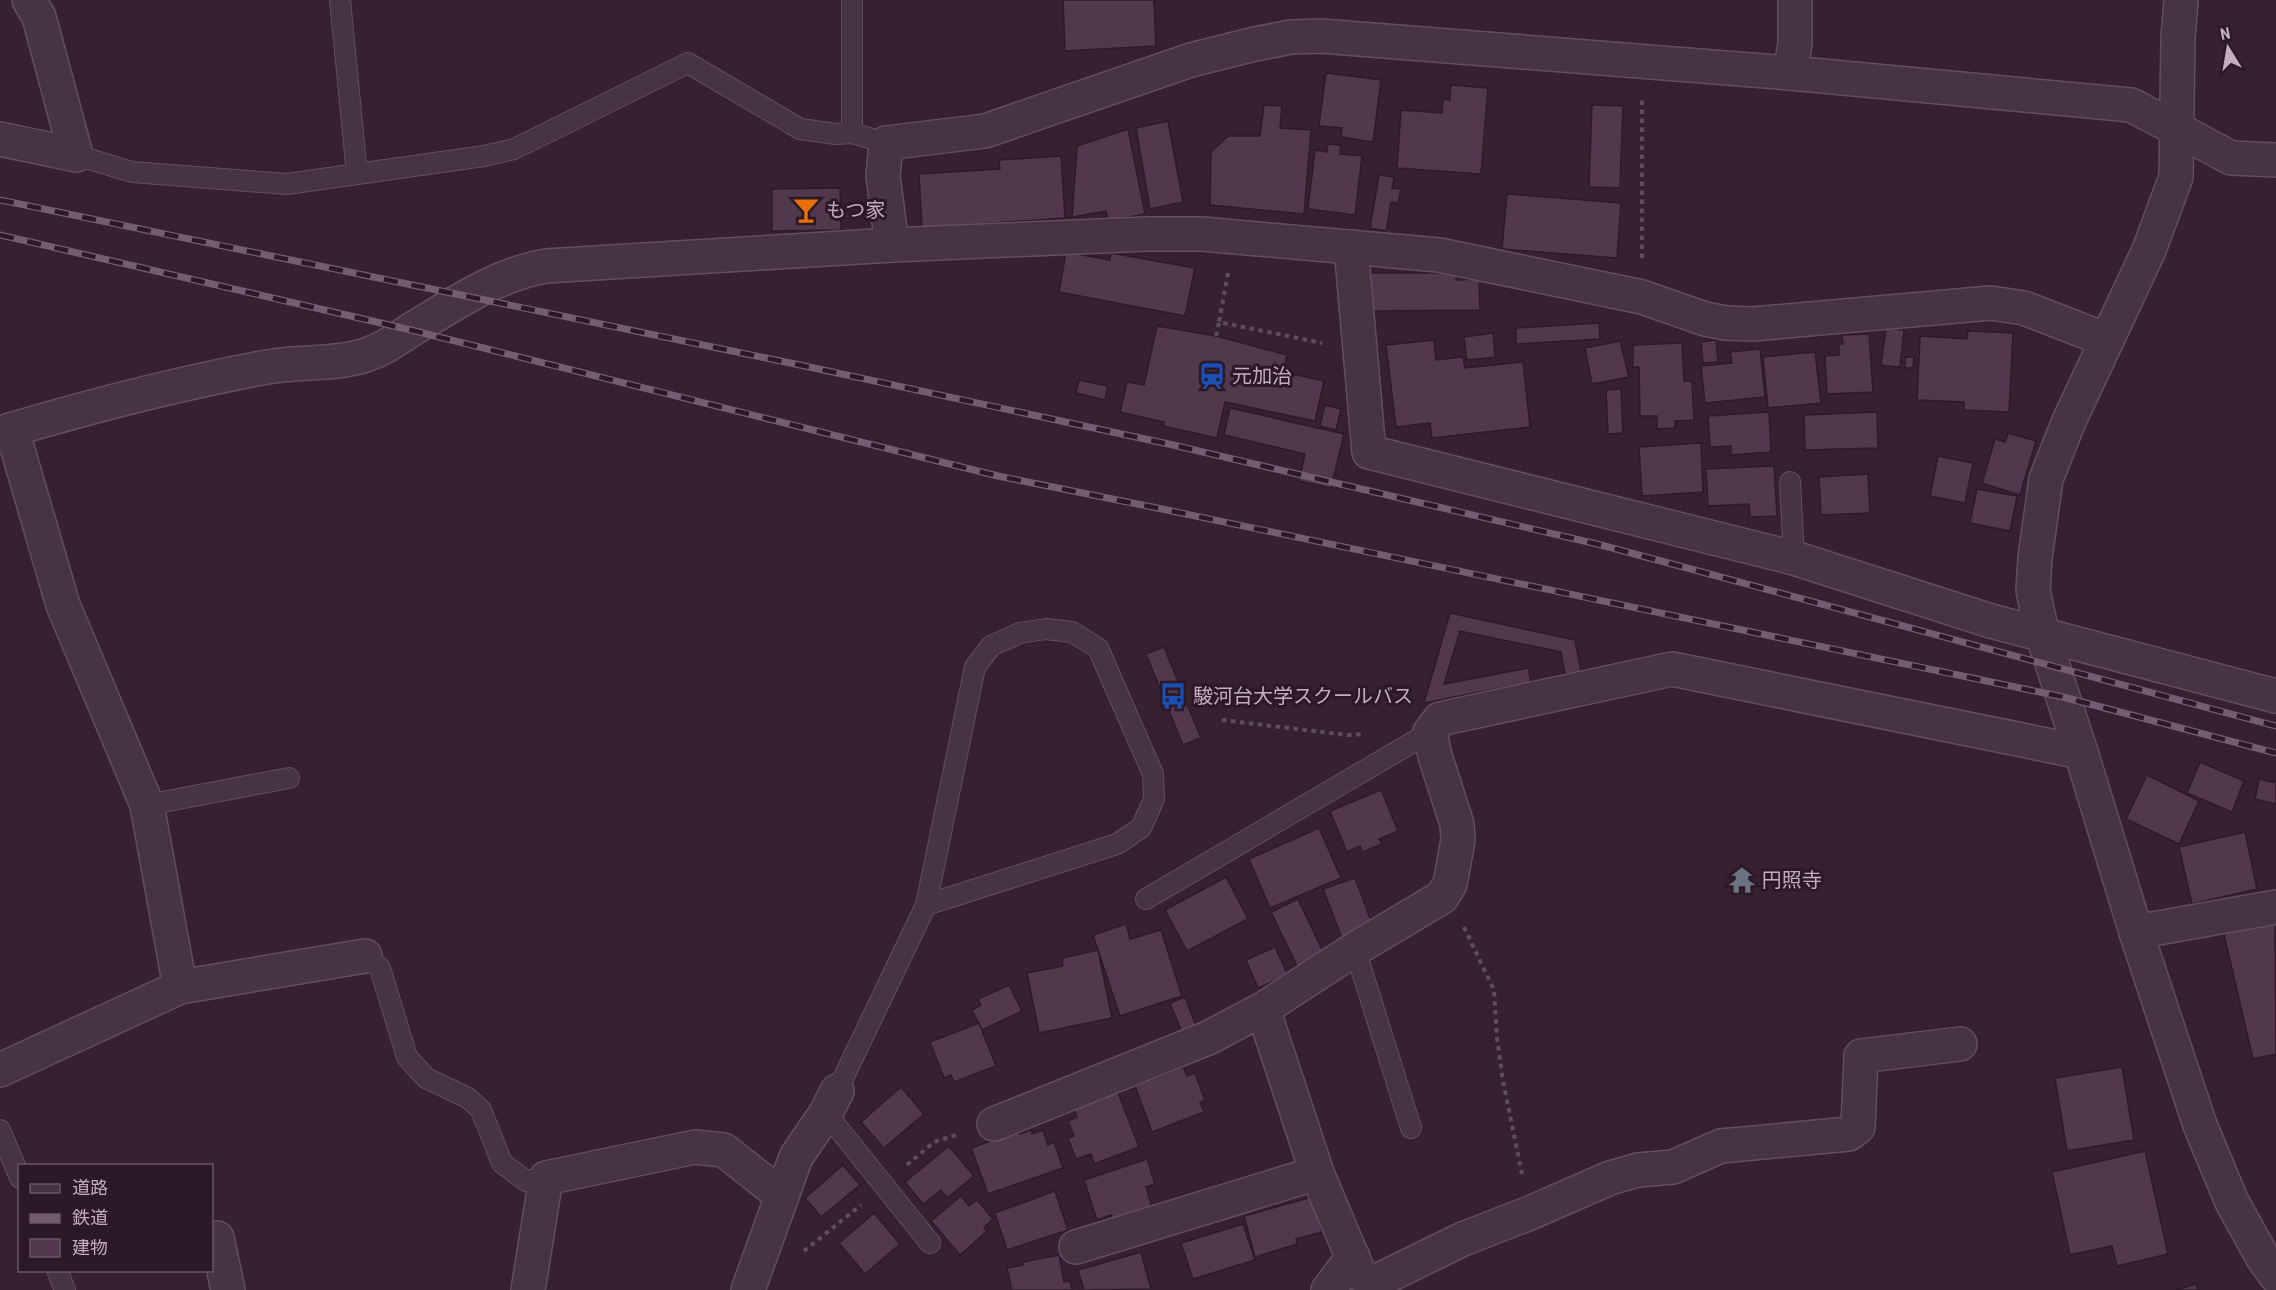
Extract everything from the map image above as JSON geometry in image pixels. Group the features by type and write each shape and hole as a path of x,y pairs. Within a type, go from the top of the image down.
{"street":[{"path":"0,139 76,155 39,17 29,0"},
{"path":"1790,73 1795,44 1795,0"},
{"path":"2181,0 2178,38 2176,177 2149,250 2069,421 2046,479 2033,590 2042,633 2136,932 2200,1125 2232,1202 2270,1267 2255,1290"},
{"path":"892,245 883,176 886,143 985,130 1191,60 1255,44 1321,36 1790,73 2131,105 2231,158 2276,160"},
{"path":"180,987 147,805 63,605 17,447 5,433 124,397 270,367 360,357 385,348 466,298 521,270 546,266 892,245 1146,234 1235,237 1439,255 1642,297 1705,319 1726,323 1753,324 1991,303 2024,308 2108,340"},
{"path":"1352,247 1369,452 1794,558 1991,621 2276,696"},
{"path":"994,1124 1208,1038 1263,1009 1355,949 1442,897 1450,884 1458,840 1457,824 1435,756 1430,732 1440,719 1672,669 2081,752"},
{"path":"2136,932 2276,907"},
{"path":"0,1070 180,987 365,956"},
{"path":"1263,1009 1317,1173 1359,1274 1373,1283 1455,1243 1610,1178 1638,1170 1673,1167 1721,1146 1849,1134 1858,1127 1861,1056 1960,1044"},
{"path":"748,1290 796,1157 832,1102"},
{"path":"528,1290 546,1178 695,1147 724,1150 782,1196"},
{"path":"1076,1247 1317,1173"},
{"path":"217,1238 228,1290"},
{"path":"1328,1290 1353,1257"}],"lane":[{"path":"340,0 357,174"},
{"path":"852,0 852,133"},
{"path":"76,155 132,172 287,184 484,156 514,149 688,63 800,129 836,134 852,133 886,143"},
{"path":"1790,482 1794,558"},
{"path":"926,905 1117,844 1141,828 1154,799 1153,774 1098,648 1072,632 1046,629 1020,633 991,646 975,667 926,905 832,1102 930,1243"},
{"path":"1146,899 1430,732"},
{"path":"147,805 289,778"},
{"path":"1355,949 1411,1128"},
{"path":"365,956 380,968 406,1057 426,1078 468,1098 481,1110 502,1164 526,1181 546,1178"},
{"path":"0,1130 18,1173"},
{"path":"58,1272 65,1290"}],"path":[{"path":"1642,100 1642,297"},
{"path":"1216,336 1235,237"},
{"path":"1219,322 1360,351"},
{"path":"1222,720 1347,735 1370,733"},
{"path":"1446,890 1494,990 1503,1081 1530,1213"}],"building":[{"path":"1063,0 1154,0 1156,46 1065,51"},
{"path":"1326,73 1381,80 1373,142 1341,137 1342,128 1319,126"},
{"path":"1451,85 1488,88 1481,174 1397,168 1401,110 1442,113 1443,99 1450,100"},
{"path":"1264,105 1282,106 1280,128 1311,130 1304,214 1210,205 1211,152 1228,136 1260,136"},
{"path":"1592,105 1623,106 1620,188 1589,187"},
{"path":"1168,121 1183,202 1150,209 1136,128"},
{"path":"1128,129 1145,214 1108,221 1106,211 1072,217 1077,146"},
{"path":"1328,144 1341,145 1340,154 1362,156 1355,215 1308,209 1315,150 1327,152"},
{"path":"1061,156 1065,218 922,228 919,174 1000,169 999,160"},
{"path":"1379,175 1394,177 1392,188 1401,189 1398,203 1391,202 1386,231 1370,228"},
{"name":"もつ家","path":"840,188 841,230 772,231 772,189"},
{"path":"1507,194 1621,203 1617,258 1502,249"},
{"path":"1066,252 1110,260 1111,253 1195,268 1185,316 1059,292"},
{"path":"1371,273 1457,273 1456,280 1479,279 1480,310 1371,311"},
{"path":"1599,323 1600,339 1516,344 1516,328"},
{"path":"1157,326 1216,336 1287,355 1283,372 1324,381 1315,421 1225,402 1217,438 1163,426 1164,422 1120,412 1127,382 1144,385"},
{"path":"1886,328 1904,330 1900,367 1881,365"},
{"path":"1968,331 2013,333 2009,412 1964,410 1964,402 1917,400 1920,336 1967,339"},
{"path":"1493,333 1495,357 1467,360 1464,337"},
{"path":"1869,334 1873,392 1827,394 1825,356 1839,355 1839,344 1843,344 1842,335"},
{"path":"1434,340 1436,360 1463,357 1465,368 1523,362 1530,427 1432,438 1430,423 1396,427 1386,345"},
{"path":"1716,340 1718,362 1703,363 1701,342"},
{"path":"1620,341 1629,377 1592,384 1585,348"},
{"path":"1682,343 1684,381 1692,381 1694,420 1675,421 1675,428 1657,429 1657,416 1640,416 1639,367 1633,367 1633,345"},
{"path":"1760,349 1765,397 1705,403 1701,366 1732,363 1730,352"},
{"path":"1815,352 1821,403 1768,408 1763,357"},
{"path":"1905,357 1914,357 1913,368 1905,368"},
{"path":"1079,380 1108,386 1105,400 1076,393"},
{"path":"1621,389 1623,433 1608,434 1606,390"},
{"path":"1325,405 1341,409 1336,430 1320,426"},
{"path":"1230,408 1344,434 1331,488 1299,481 1305,454 1224,435"},
{"path":"1769,412 1771,452 1731,455 1731,446 1710,447 1708,416"},
{"path":"1877,412 1878,448 1805,450 1804,415"},
{"path":"2008,433 2036,441 2020,495 1982,483 1995,439 2005,442"},
{"path":"1701,443 1703,492 1642,496 1639,447"},
{"path":"1938,456 1973,463 1965,503 1930,496"},
{"path":"1774,466 1777,516 1750,517 1749,504 1708,506 1706,469"},
{"path":"1868,474 1870,513 1821,515 1819,477"},
{"path":"1977,489 2017,496 2010,531 1970,523"},
{"path":"1450,613 1575,640 1581,672 1565,674 1561,652 1460,631 1444,684 1528,668 1531,682 1424,703"},
{"name":"駿河台大学スクールバス","path":"1164,647 1201,738 1183,745 1146,654"},
{"path":"2200,762 2244,781 2232,812 2187,793"},
{"path":"2147,775 2199,801 2179,844 2126,819"},
{"path":"2259,779 2276,783 2276,804 2255,799"},
{"path":"1381,790 1398,831 1379,839 1382,844 1363,852 1360,846 1347,852 1330,811"},
{"path":"1319,828 1341,878 1270,908 1249,859"},
{"path":"2245,832 2257,889 2192,904 2179,847"},
{"path":"1226,877 1248,919 1187,951 1165,910"},
{"path":"1355,878 1373,926 1342,938 1323,889"},
{"path":"1298,899 1325,956 1298,968 1271,912"},
{"path":"2275,923 2276,1054 2253,1059 2224,934"},
{"path":"1126,924 1130,939 1161,930 1182,996 1120,1016 1093,935"},
{"path":"1275,947 1288,975 1258,988 1246,960"},
{"path":"1098,950 1112,1018 1039,1033 1027,973 1063,966 1062,958"},
{"path":"1009,985 1022,1011 982,1030 972,1010 981,1005 978,999"},
{"path":"1185,997 1196,1026 1182,1032 1170,1003"},
{"path":"979,1023 996,1066 954,1082 951,1075 944,1078 930,1042"},
{"path":"1183,1067 1187,1076 1195,1073 1205,1100 1200,1103 1204,1112 1152,1132 1135,1086"},
{"path":"2122,1067 2134,1140 2067,1151 2055,1078"},
{"path":"901,1087 924,1114 884,1148 861,1122"},
{"path":"1117,1090 1139,1147 1094,1164 1091,1154 1076,1159 1068,1138 1074,1136 1068,1121 1077,1117 1073,1106"},
{"path":"1031,1130 1032,1134 1043,1130 1048,1145 1054,1142 1063,1168 988,1194 971,1148 1018,1131 1020,1134"},
{"path":"949,1146 974,1176 947,1198 941,1190 923,1204 905,1182"},
{"path":"2145,1151 2168,1254 2117,1266 2112,1246 2070,1255 2052,1172"},
{"path":"1147,1159 1155,1184 1146,1187 1152,1208 1113,1221 1111,1215 1097,1220 1084,1180"},
{"path":"843,1165 860,1185 821,1217 805,1198"},
{"path":"1055,1191 1068,1230 1007,1250 995,1213"},
{"path":"961,1196 969,1206 977,1200 993,1219 984,1227 987,1231 960,1255 931,1221"},
{"path":"1312,1197 1322,1232 1296,1239 1297,1244 1255,1257 1244,1216"},
{"path":"874,1213 900,1244 865,1274 839,1243"},
{"path":"1243,1224 1255,1260 1193,1279 1181,1243"},
{"path":"1141,1252 1151,1289 1084,1290 1078,1270"},
{"path":"1059,1255 1064,1282 1070,1281 1072,1290 1012,1290 1007,1268 1023,1265 1023,1262"},
{"path":"2196,1284 2198,1290 2176,1290"}],"railway":[{"path":"0,200 800,365 1173,445 1601,545 2276,726"},
{"path":"0,235 411,330 998,476 2063,697 2276,753"}],"place":[{"name":"もつ家","path":"806,210"},
{"name":"元加治","path":"1212,376"},
{"name":"駿河台大学スクールバス","path":"1173,696"},
{"name":"円照寺","path":"1742,880"}]}
